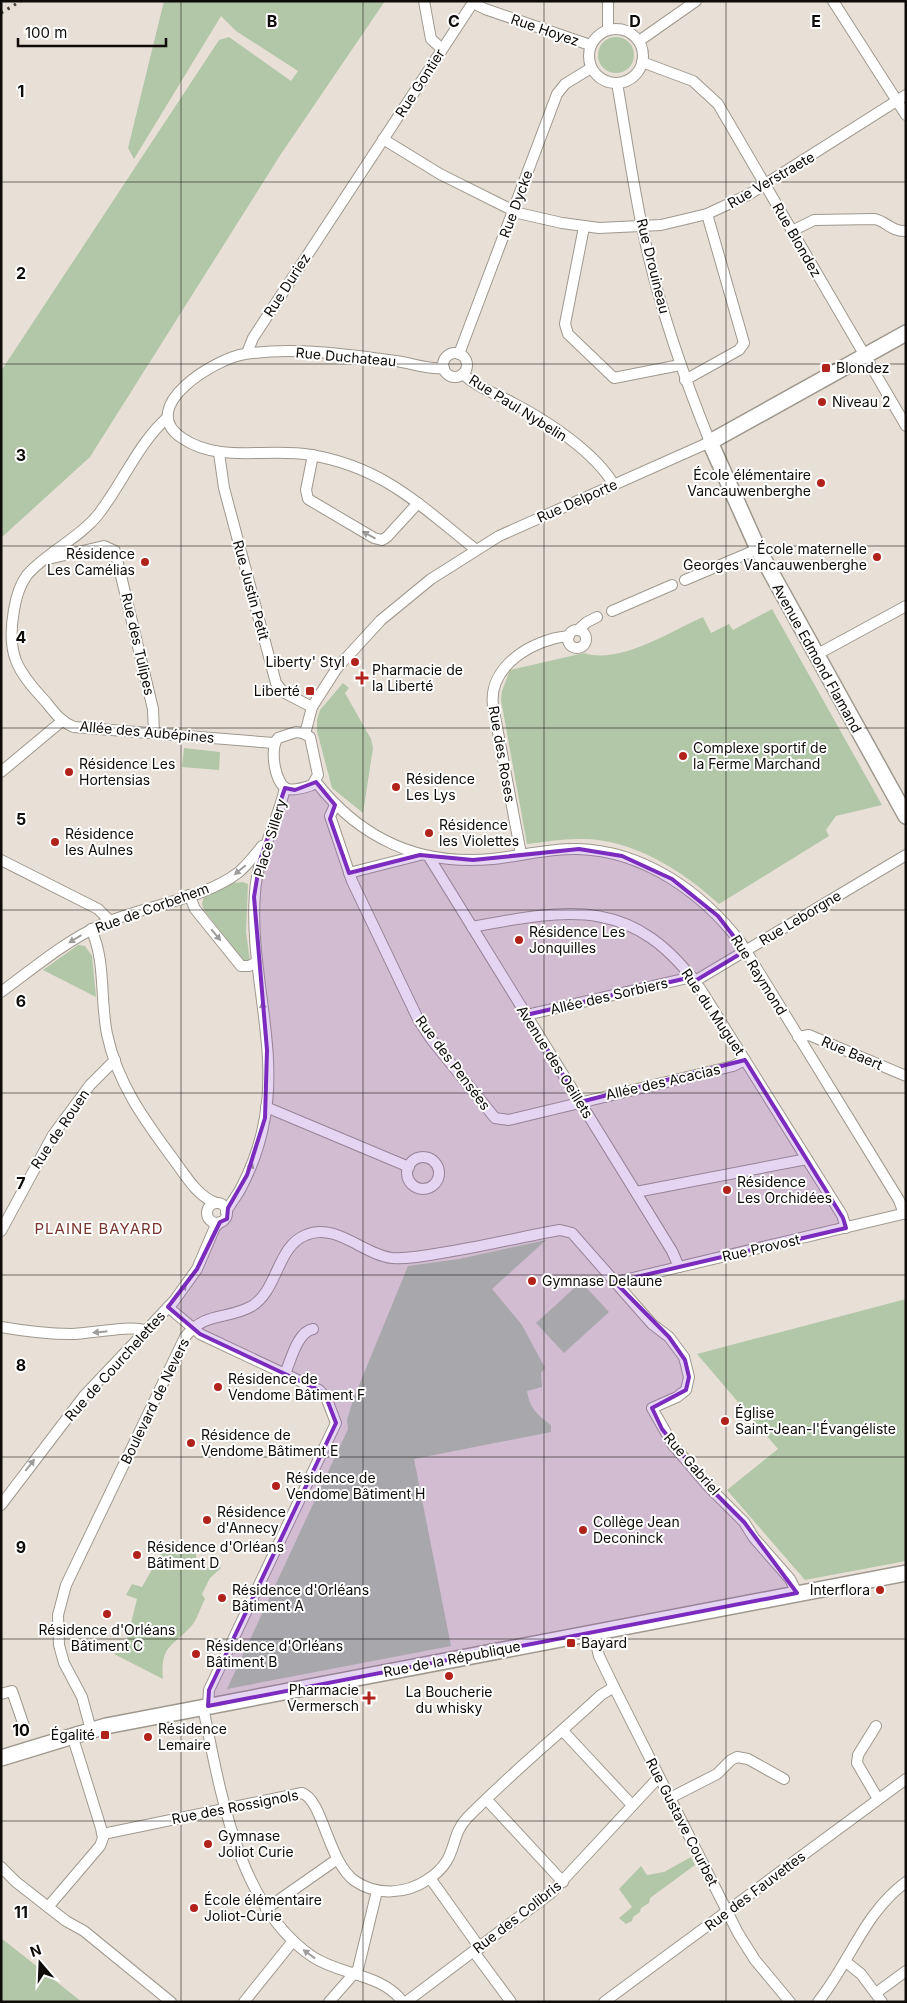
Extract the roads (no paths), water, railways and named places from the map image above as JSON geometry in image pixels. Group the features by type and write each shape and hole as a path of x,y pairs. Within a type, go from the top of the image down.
{"street":[{"path":"424,1 431,39 442,49"},
{"path":"608,1 608,30"},
{"path":"639,41 696,1"},
{"path":"833,1 901,98 906,115"},
{"name":"Rue Gontier","path":"383,139 473,2"},
{"name":"Rue Hoyez","path":"473,2 485,9 590,45"},
{"path":"618,28 628,31 639,41 643,51 642,62 634,76 618,83 602,80 591,68 588,55 590,45 598,35 618,28"},
{"name":"Rue Blondez","path":"642,62 688,78 711,96 906,426"},
{"name":"Rue Dycke","path":"444,368 444,362 448,356 459,354 557,94 565,84 591,68"},
{"name":"Rue Drouineau","path":"618,83 642,227 655,281 685,380 710,442"},
{"name":"Rue Verstraete","path":"383,139 424,165 513,211 584,227 642,227 680,222 707,214 765,186 901,98"},
{"name":"Rue Duriez","path":"247,353 252,340 383,139"},
{"path":"685,380 738,350 744,343 707,214"},
{"path":"792,231 814,220 875,219 895,230 906,231"},
{"path":"584,227 565,324 568,334 614,378 680,365"},
{"name":"Rue Delporte","path":"305,734 312,707 341,663 381,620 423,585 475,549 506,532 710,442 906,333"},
{"path":"247,353 232,357 192,378 182,386 171,404 168,417 172,429 180,437 196,446 219,452 281,451 313,455 370,473 397,487 418,502 475,549"},
{"name":"Rue Duchateau","path":"247,353 354,356 401,362 429,368 444,368"},
{"path":"444,368 450,376 458,377 463,374 466,363 459,354"},
{"name":"Rue Paul Nybelin","path":"463,374 479,387 514,403 557,430 604,471 614,485"},
{"path":"46,560 95,518 155,430 168,417"},
{"name":"Avenue Edmond Flamand","path":"710,442 758,549 906,816"},
{"name":"Rue Justin Petit","path":"219,452 224,488 276,683 283,692 312,707"},
{"path":"313,455 306,490 308,499 374,538 382,540 388,537 418,502"},
{"name":"Rue des Tulipes","path":"46,560 104,546 113,549 117,556 153,710 154,732"},
{"path":"685,580 758,549"},
{"name":"Allée des Aubépines","path":"46,560 25,579 16,596 12,624 13,654 26,680 62,721 74,727 88,730 154,732 274,743"},
{"path":"612,611 672,585"},
{"path":"816,655 906,606"},
{"name":"Rue des Roses","path":"521,854 495,713 493,692 504,668 516,657 556,638 568,636 572,631 578,630 587,622 597,617"},
{"path":"568,636 572,646 582,647 586,637 578,630"},
{"path":"1,772 62,721"},
{"path":"298,732 305,734 311,739 318,770 316,782 308,787 295,790 285,788 278,778 273,753 274,743 282,736 298,732"},
{"name":"Rue Raymond","path":"316,782 335,805 350,818 378,837 424,856 473,860 556,849 588,849 614,853 644,864 692,893 723,922 745,950 899,1200 905,1214"},
{"name":"Place Sillery","path":"257,962 254,925 255,891 260,860 271,833 285,788"},
{"name":"Rue des Pensées","path":"335,805 330,812 330,819 349,873 382,947 421,1024 493,1116 507,1120 580,1102"},
{"name":"Rue de Corbehem","path":"1,992 62,946 91,929 220,883 239,871 254,857 271,833"},
{"name":"Rue Leborgne","path":"693,979 906,855"},
{"path":"349,873 424,856"},
{"name":"Avenue des Oeillets","path":"424,856 472,927 636,1192 674,1255 679,1267"},
{"path":"1,860 100,910 110,921"},
{"path":"189,895 198,913 240,964 246,967 257,962 267,1050 266,1107 261,1134 250,1168 225,1217 220,1222 213,1221 208,1216 190,1182"},
{"name":"Rue du Muguet","path":"472,927 559,914 606,916 633,926 653,938 670,952 693,979 842,1215 846,1228"},
{"path":"91,929 98,948 106,1025 115,1060 138,1110 190,1182 204,1197 222,1204 226,1212"},
{"name":"Allée des Sorbiers","path":"526,1015 693,979"},
{"name":"Rue Baert","path":"798,1037 809,1035 906,1076"},
{"name":"Rue de Rouen","path":"1,1231 53,1135 90,1085 115,1060"},
{"name":"Allée des Acacias","path":"580,1102 733,1066 745,1060"},
{"path":"266,1107 409,1167"},
{"path":"636,1192 807,1159"},
{"path":"208,1216 209,1208 216,1203"},
{"name":"Rue Provost","path":"616,1282 905,1214"},
{"name":"Rue de Courchelettes","path":"1,1505 84,1396 168,1307 197,1269 215,1227 220,1222"},
{"name":"Boulevard de Nevers","path":"91,1730 82,1697 60,1652 57,1627 60,1602 66,1585 181,1344 193,1329 208,1319 244,1309 257,1302 294,1244 311,1233 331,1234 378,1254 397,1258 480,1248 556,1230 567,1230"},
{"name":"Rue Gabriel","path":"567,1230 577,1237 656,1328 669,1337 685,1360 689,1377 686,1390 677,1398 652,1408 662,1429 673,1445 709,1487 744,1522 754,1538 790,1580 796,1593"},
{"path":"168,1307 193,1329 324,1394 336,1423 208,1690 205,1707 224,1808 253,1884 266,1909 293,1941 324,1963 353,1975 383,1984 393,1990 405,2002"},
{"path":"1,1327 62,1334 94,1333 135,1328 147,1331"},
{"path":"285,1374 302,1336 308,1331 313,1330"},
{"name":"Rue de la République","path":"1,1758 91,1730 593,1631 906,1572"},
{"name":"Rue Gustave Courbet","path":"593,1631 599,1656 727,1912 755,1960 790,2002"},
{"name":"Rue des Rossignols","path":"103,1834 296,1793 307,1794 314,1803 336,1860 353,1880 377,1891 403,1890 430,1878 449,1860 464,1822 603,1693 614,1687"},
{"path":"1,1694 12,1690 24,1726"},
{"path":"876,1726 857,1761 859,1770 878,1799"},
{"path":"563,1731 632,1805"},
{"path":"48,1907 97,1850 103,1834 72,1735"},
{"path":"670,1798 717,1774 731,1760 737,1757 748,1759 784,1779"},
{"name":"Rue des Colibris","path":"405,2002 531,1910 563,1882 659,1777"},
{"name":"Rue des Fauvettes","path":"604,2002 906,1779"},
{"path":"487,1800 563,1882"},
{"path":"266,1909 336,1860"},
{"path":"1,1867 13,1880 66,1922 84,1931 171,2002"},
{"path":"430,1878 511,2002"},
{"path":"818,2002 846,1962 875,1911 906,1882"},
{"path":"329,2002 358,1969 377,1891"},
{"path":"244,2002 293,1941"},
{"path":"846,1962 861,1974 879,1998 906,1971"}],"railway":[{"path":"1,13 21,1"}],"place":[{"name":"Blondez","path":"826,368"},
{"name":"Niveau 2","path":"822,402"},
{"name":"École élémentaire Vancauwenberghe","path":"821,483"},
{"name":"École maternelle Georges Vancauwenberghe","path":"877,557"},
{"name":"Résidence Les Camélias","path":"145,562"},
{"name":"Liberty' Styl","path":"355,662"},
{"name":"Pharmacie de la Liberté","path":"362,678"},
{"name":"Liberté","path":"310,691"},
{"name":"Complexe sportif de la Ferme Marchand","path":"683,756"},
{"name":"Résidence Les Hortensias","path":"69,772"},
{"name":"Résidence Les Lys","path":"396,787"},
{"name":"Résidence les Violettes","path":"429,833"},
{"name":"Résidence les Aulnes","path":"55,842"},
{"name":"Résidence Les Jonquilles","path":"519,940"},
{"name":"Résidence Les Orchidées","path":"727,1190"},
{"name":"Gymnase Delaune","path":"532,1281"},
{"name":"Résidence de Vendome Bâtiment F","path":"218,1387"},
{"name":"Église Saint-Jean-l'Évangéliste","path":"725,1421"},
{"name":"Résidence de Vendome Bâtiment E","path":"191,1443"},
{"name":"Résidence de Vendome Bâtiment H","path":"276,1486"},
{"name":"Résidence d'Annecy","path":"207,1520"},
{"name":"Collège Jean Deconinck","path":"583,1530"},
{"name":"Résidence d'Orléans Bâtiment D","path":"137,1555"},
{"name":"Interflora","path":"880,1590"},
{"name":"Résidence d'Orléans Bâtiment A","path":"222,1598"},
{"name":"Résidence d'Orléans Bâtiment C","path":"107,1614"},
{"name":"Bayard","path":"571,1643"},
{"name":"Résidence d'Orléans Bâtiment B","path":"196,1654"},
{"name":"La Boucherie du whisky","path":"449,1676"},
{"name":"Pharmacie Vermersch","path":"369,1698"},
{"name":"Égalité","path":"105,1735"},
{"name":"Résidence Lemaire","path":"148,1737"},
{"name":"Gymnase Joliot Curie","path":"208,1844"},
{"name":"École élémentaire Joliot-Curie","path":"194,1908"}],"district":[{"name":"PLAINE BAYARD","path":"99,1229"}]}
